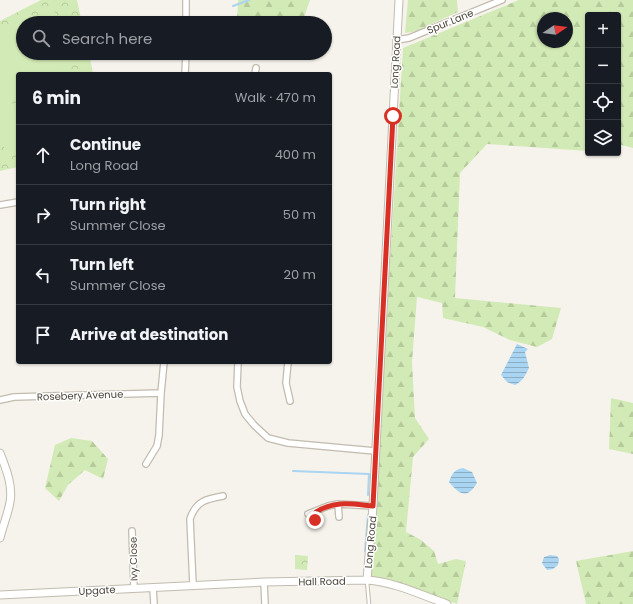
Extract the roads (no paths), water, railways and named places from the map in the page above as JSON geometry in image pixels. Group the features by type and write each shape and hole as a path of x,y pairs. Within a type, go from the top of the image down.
{"street":[{"path":"186,0 186,16"},
{"name":"Long Road","path":"367,580 373,506 399,0"},
{"name":"Spur Lane","path":"397,40 409,38 502,0"},
{"path":"185,72 186,60"},
{"path":"0,205 16,202"},
{"path":"154,465 148,461 157,446 159,436 164,364"},
{"path":"238,364 238,387 240,401 245,414 268,438 288,443 375,451"},
{"path":"288,364 286,383 290,401"},
{"name":"Rosebery Avenue","path":"0,400 14,397 161,393"},
{"path":"0,453 9,480 10,491 10,502 0,538"},
{"path":"193,586 190,520 199,503 208,499 223,496"},
{"path":"308,514 328,506 338,504 373,506"},
{"path":"338,504 339,517"},
{"path":"315,520 316,512"},
{"name":"Ivy Close","path":"132,531 134,588"},
{"name":"Hall Road","path":"193,586 264,582 367,580 391,584 447,604"},
{"path":"264,582 265,604"},
{"name":"Upgate","path":"0,595 193,586"},
{"path":"153,588 154,604"}],"lane":[{"path":"367,580 369,604"}],"water":[{"path":"517,344 528,349 525,352 529,368 522,380 515,385 507,382 501,375"},
{"path":"463,468 472,472 477,483 470,492 466,493 456,490 449,482 454,472"},
{"path":"550,555 557,556 559,559 558,565 553,569 547,570 542,563 544,557"}],"waterway":[{"path":"233,6 249,0"},
{"path":"293,471 369,474 368,495"},
{"path":"365,551 368,515"}]}
